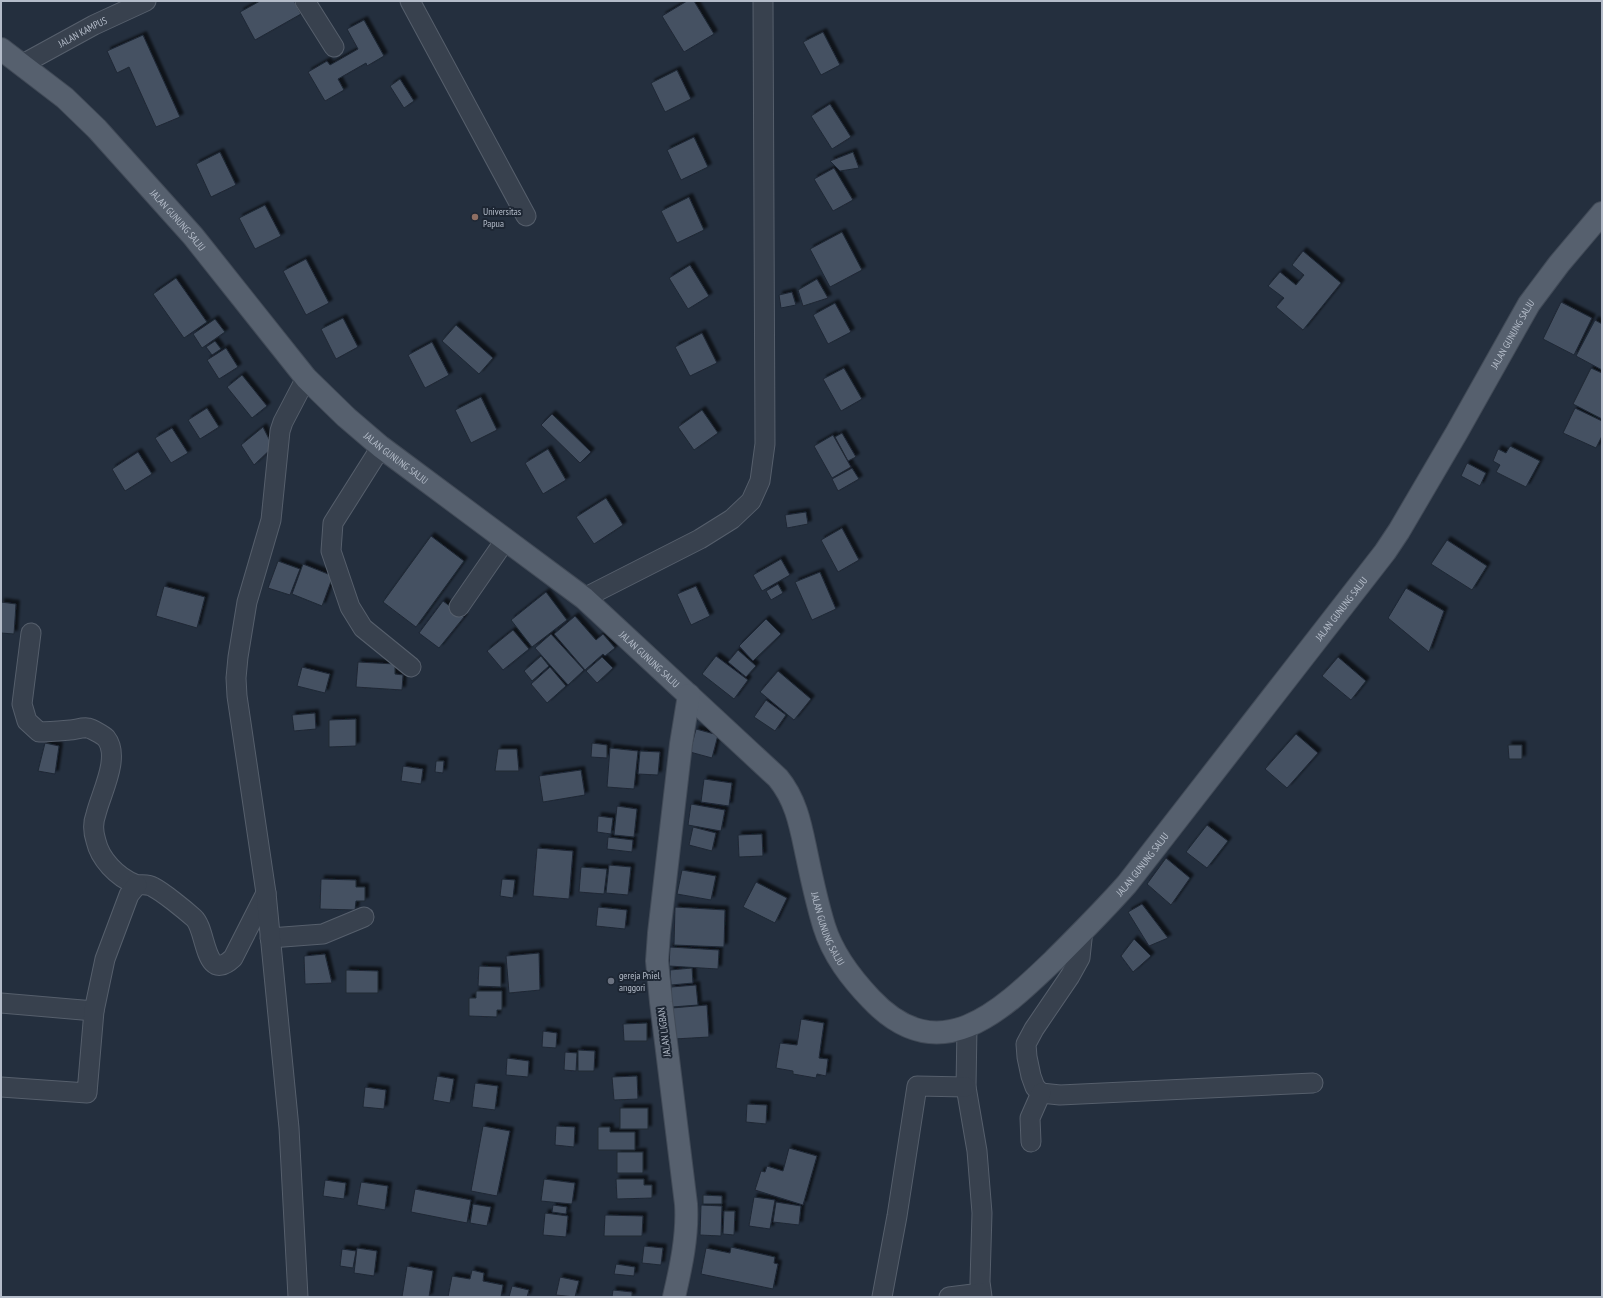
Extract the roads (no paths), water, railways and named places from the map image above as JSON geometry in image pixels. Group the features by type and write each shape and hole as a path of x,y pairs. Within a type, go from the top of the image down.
{"main road":[{"name":"JALAN GUNUNG SALJU","path":"1,50 65,98 97,129 193,236 306,378 346,417 381,447 584,598 770,770 789,793 799,819 815,893 825,928 835,954 854,980 879,1007 903,1025 927,1032 952,1031 966,1027 994,1012 1020,991 1084,930 1118,894 1144,863 1269,699 1374,567 1399,531 1529,304 1559,264 1602,213"},
{"name":"JALAN LIGBAN","path":"674,1297 680,1272 687,1217 677,1126 664,1038 657,961 681,744 689,695"}],"street":[{"name":"JALAN KAMPUS","path":"21,65 94,25 145,1"},
{"path":"305,1 334,47"},
{"path":"410,1 526,216"},
{"path":"584,598 700,539 732,519 752,501 760,481 765,444 763,1"},
{"path":"298,1297 289,1128 266,893 237,696 236,678 247,602 271,520 280,431 283,422 306,378"},
{"path":"381,447 333,523 331,551 350,607 363,628 411,667"},
{"path":"459,608 506,539"},
{"path":"31,633 22,704 27,721 39,732 88,728 106,738 110,747 112,757 111,766 95,814 94,824 95,840 98,849 108,864 125,879 137,885 143,884 152,886 193,918 199,926 209,959 214,964 220,966 226,964 237,951 266,893"},
{"path":"1,1087 87,1093 94,1011 105,959 129,895 137,885"},
{"path":"270,938 323,934 364,917"},
{"path":"1084,930 1080,958 1070,976 1037,1024 1026,1044 1031,1076 1035,1087 1041,1093 1060,1095 1313,1084"},
{"path":"1,1003 94,1011"},
{"path":"949,1297 981,1295 982,1213 977,1151 966,1087 966,1027"},
{"path":"882,1297 898,1216 917,1086 966,1087"},
{"path":"1031,1142 1030,1118 1041,1093"}],"place":[{"name":"Universitas Papua","path":"475,217"},
{"name":"gereja Pniel anggori","path":"611,981"}]}
